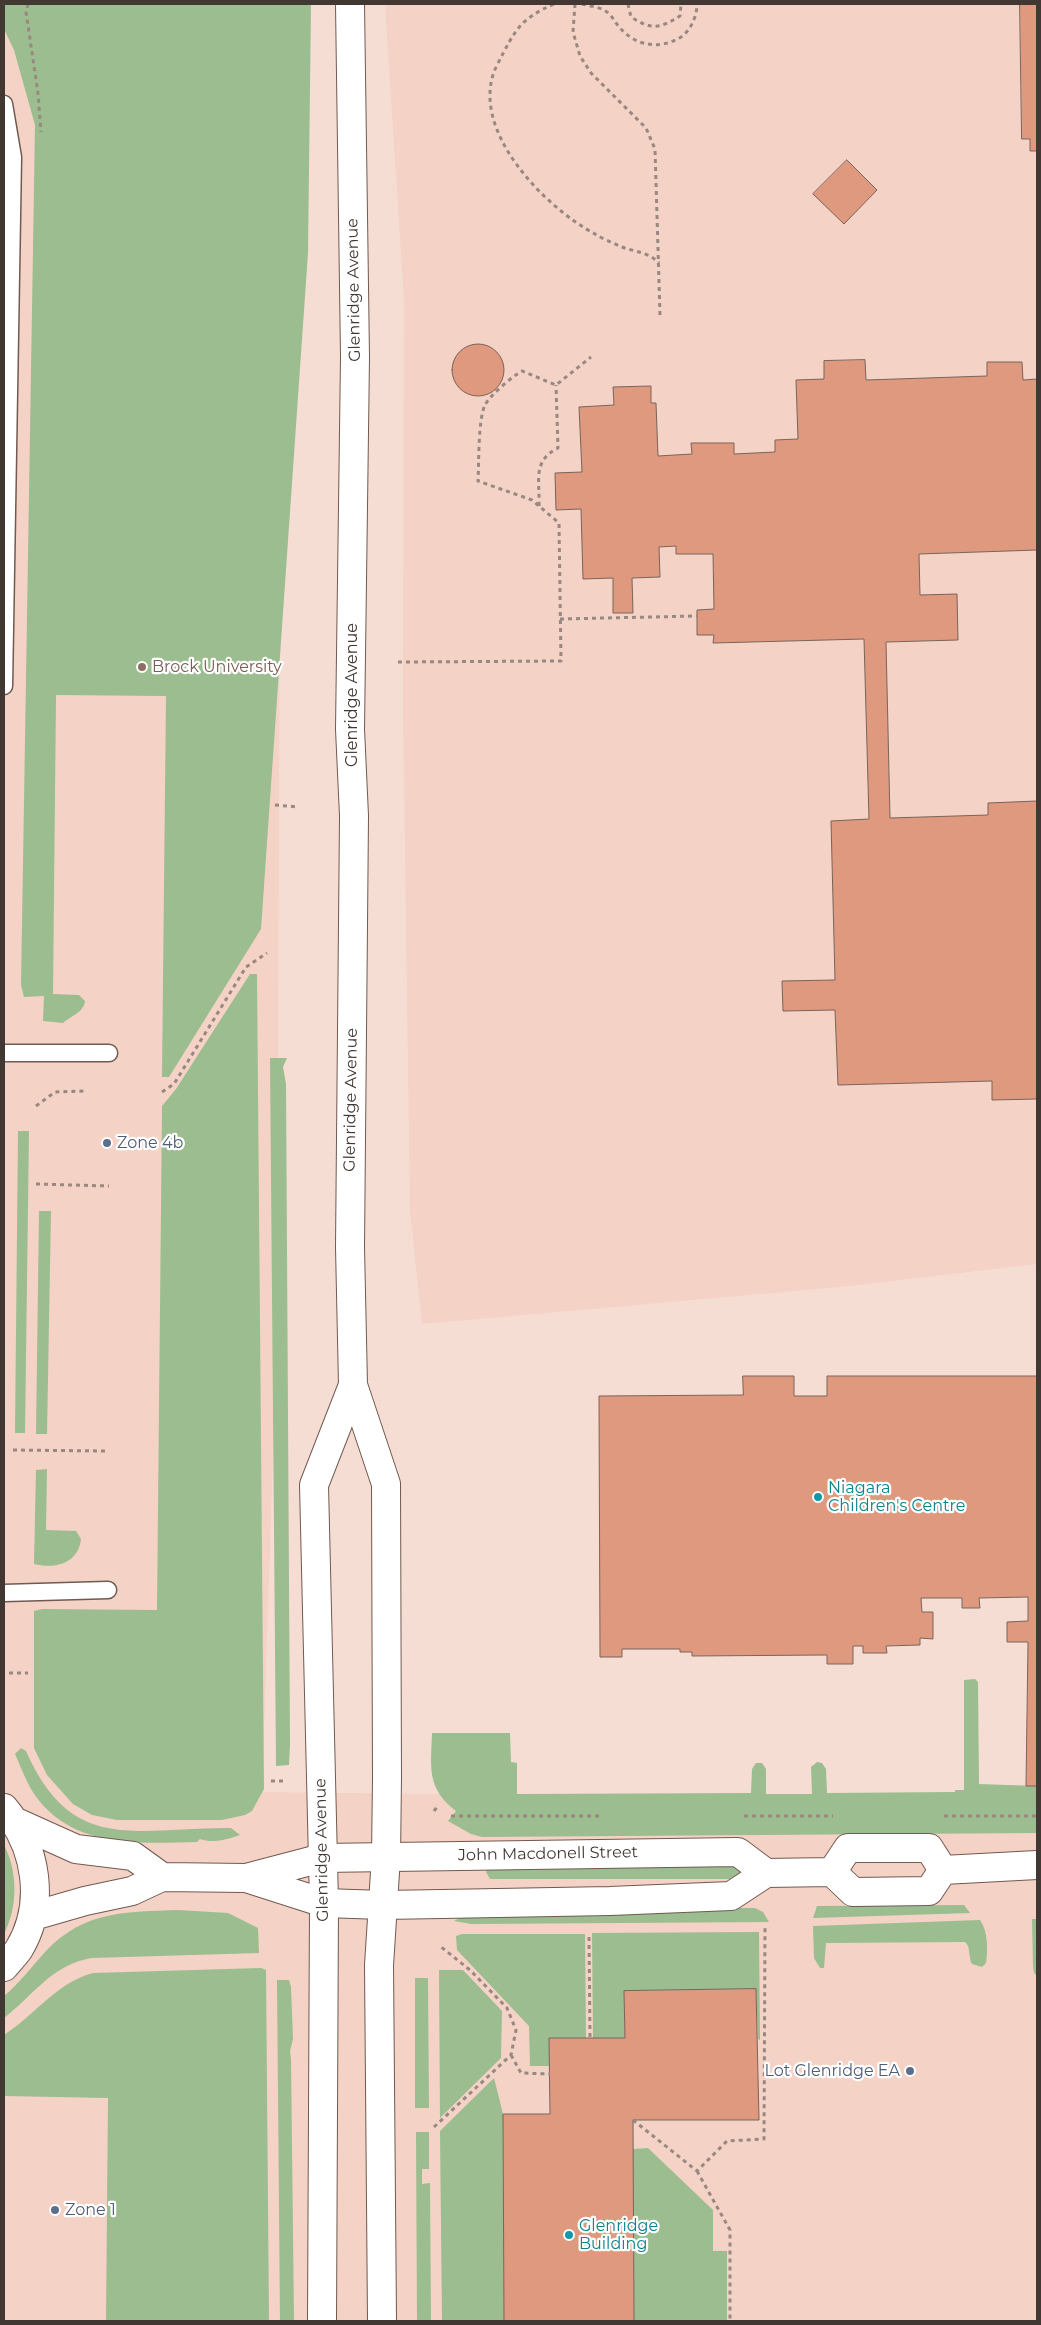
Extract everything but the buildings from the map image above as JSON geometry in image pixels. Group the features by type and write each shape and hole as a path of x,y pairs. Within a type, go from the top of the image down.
{"main road":[{"name":"Glenridge Avenue","path":"350,4 355,356 350,729 354,816 350,1248 353,1385 386,1484 386,1857 379,1965 382,2321"},
{"name":"Glenridge Avenue","path":"322,2321 324,1903 314,1485 353,1385"},
{"path":"10,1815 76,1848 133,1856 162,1878"},
{"path":"4,1967 19,1949 33,1916 36,1884 30,1852 10,1815"},
{"path":"832,1872 848,1848 929,1848 942,1870"},
{"name":"John Macdonell Street","path":"246,1878 322,1858 738,1852 766,1873"},
{"path":"942,1870 1037,1865"},
{"path":"33,1916 85,1901 132,1891 162,1878 246,1878 324,1903 383,1905 610,1901 731,1896 766,1873 832,1872 853,1892 930,1891 942,1870"}],"lane":[{"path":"4,104 13,157 4,686"},
{"path":"4,1052 110,1053"},
{"path":"4,1593 108,1590"}],"path":[{"path":"13,157 43,158 38,93 26,12 28,4"},
{"path":"554,4 531,14 514,32 493,74 490,100 494,120 512,157 534,188 560,212 594,234 623,247 653,257 659,264"},
{"path":"575,4 573,32 580,56 591,74 646,128 655,149 660,315"},
{"path":"582,4 609,13 620,29 631,39 653,46 672,43 687,33 698,12 697,4"},
{"path":"628,4 631,17 646,26 665,25 680,16 681,4"},
{"path":"556,385 591,357"},
{"path":"398,662 561,661 559,524 532,500 478,480 481,420 485,405 514,375 522,371 556,385"},
{"path":"539,506 540,462 546,454 558,448 556,385"},
{"path":"560,618 697,616"},
{"path":"275,805 299,807"},
{"path":"162,1092 174,1084 246,967 267,953"},
{"path":"36,1106 55,1092 86,1091"},
{"path":"36,1184 109,1186"},
{"path":"13,1450 108,1451"},
{"path":"9,1673 28,1673"},
{"path":"271,1781 286,1780"},
{"path":"434,1811 437,1807"},
{"path":"697,2171 728,2141 764,2139 764,1926"},
{"path":"589,1928 590,2038"},
{"path":"434,2126 511,2055 516,2030 507,2008 470,1970 440,1946"},
{"path":"511,2055 521,2073 550,2074"},
{"path":"633,2120 697,2171 730,2230 730,2321"}],"shaded area":[{"name":"Brock University","path":"4,4 282,4 277,1331 262,1792 1037,1801 1037,2321 4,2321"},
{"path":"385,4 1037,4 1037,1264 840,1287 422,1324 410,1210 403,710 404,300"}],"green space":[{"path":"4,4 311,4 308,253 261,929 169,1077 162,1077 166,696 56,695 53,994 79,995 85,1001 84,1005 80,1011 63,1023 43,1021 44,996 24,997 21,985 35,125 14,50 4,29"},
{"path":"250,974 257,974 264,1789 252,1811 245,1815 222,1820 117,1820 92,1815 73,1804 47,1775 34,1748 34,1611 42,1609 157,1610 162,1106 176,1089"},
{"path":"270,1058 287,1058 283,1067 286,1084 290,1745 289,1765 276,1766"},
{"path":"18,1131 29,1131 25,1433 15,1433"},
{"path":"39,1211 51,1211 47,1434 36,1434"},
{"path":"47,1469 46,1530 76,1531 81,1539 79,1547 70,1559 64,1563 50,1566 34,1564 36,1470"},
{"path":"975,1679 978,1682 979,1784 1037,1786 1037,1833 482,1837 471,1834 448,1821 456,1811 439,1794 432,1776 432,1733 510,1733 511,1762 517,1763 517,1794 751,1793 752,1769 756,1763 762,1763 766,1769 766,1794 812,1794 811,1767 817,1762 822,1763 826,1769 827,1793 955,1792 955,1790 964,1790 964,1680"},
{"path":"21,1748 26,1751 44,1784 64,1807 86,1821 110,1828 137,1831 231,1828 240,1835 215,1841 200,1839 197,1842 153,1843 110,1840 90,1835 70,1827 53,1815 33,1793 15,1754"},
{"path":"4,1845 12,1866 15,1890 9,1924 4,1934"},
{"path":"735,1865 741,1872 734,1879 490,1879 486,1872 488,1868"},
{"path":"964,1905 970,1913 813,1918 817,1906"},
{"path":"617,1908 755,1908 763,1912 769,1922 471,1924 454,1921 463,1916"},
{"path":"178,1910 228,1913 258,1928 259,1953 92,1958 65,1967 54,1974 4,2018 4,1996 21,1980 46,1951 76,1928 107,1916 124,1913"},
{"path":"1032,1919 1037,1919 1037,1976 1034,1973 1033,1966"},
{"path":"980,1920 985,1930 987,1947 986,1963 982,1967 972,1964 965,1942 826,1943 824,1968 820,1968 814,1958 813,1926"},
{"path":"759,1932 760,2040 758,2039 756,1989 624,1991 625,2038 593,2038 592,1933"},
{"path":"462,1934 585,1934 586,2038 550,2066 530,2066 529,2026 457,1950 456,1936"},
{"path":"261,1968 266,1970 269,2321 106,2321 108,2098 4,2096 4,2035 68,1984 93,1973"},
{"path":"439,1970 463,1970 502,2011 501,2058 440,2118"},
{"path":"415,1978 428,1978 429,2108 415,2108"},
{"path":"277,1980 289,1980 291,1987 293,2039 290,2051 294,2321 280,2321"},
{"path":"494,2078 503,2114 504,2321 442,2321 440,2131"},
{"path":"416,2132 429,2132 429,2169 422,2169 422,2184 430,2183 431,2321 417,2321"},
{"path":"648,2148 713,2210 713,2251 727,2251 727,2321 634,2321 633,2149"}],"place":[{"name":"Brock University","path":"142,667"},
{"name":"Zone 4b","path":"107,1143"},
{"name":"Niagara Children's Centre","path":"818,1497"},
{"name":"Lot Glenridge EA","path":"910,2071"},
{"name":"Zone 1","path":"55,2210"},
{"name":"Glenridge Building","path":"569,2235"}]}
